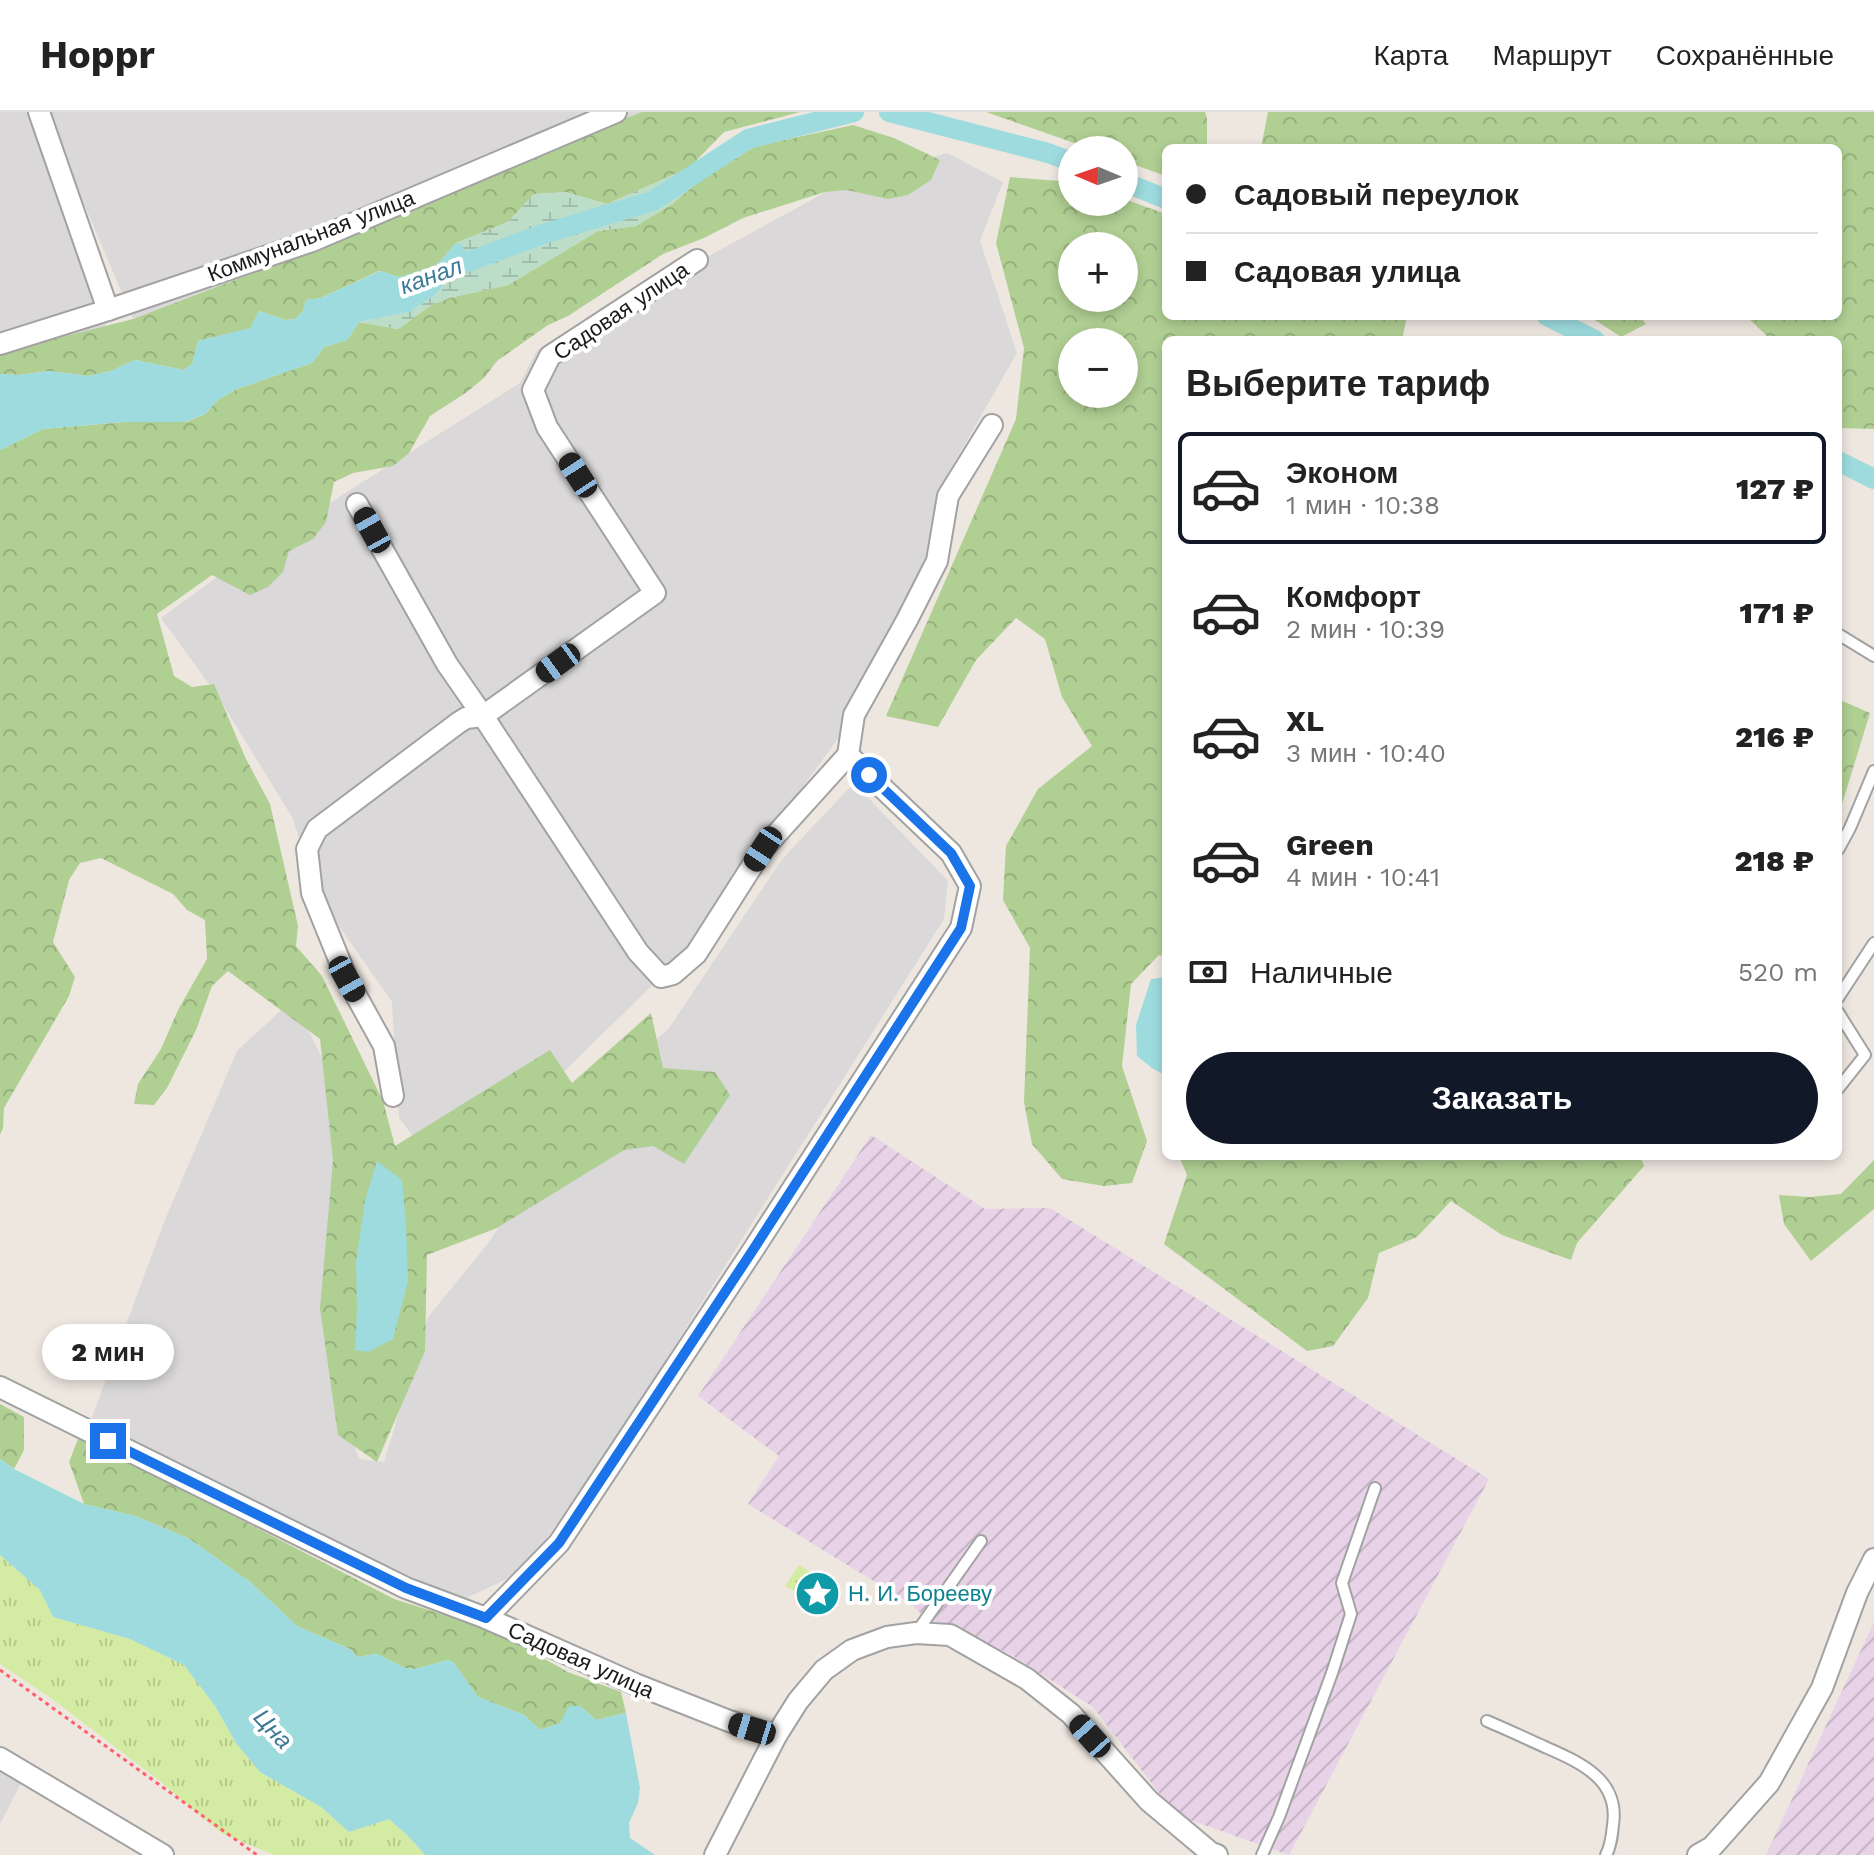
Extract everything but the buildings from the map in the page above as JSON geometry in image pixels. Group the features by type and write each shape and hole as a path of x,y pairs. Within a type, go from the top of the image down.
{"street":[{"path":"39,112 108,310"},
{"name":"Коммунальная улица","path":"0,344 312,241 616,112"},
{"name":"Садовая улица","path":"393,1096 384,1046 347,979 312,893 307,849 317,829 458,723 466,718 483,716 655,593 547,427 533,390 550,356 697,260"},
{"path":"357,504 447,664 638,952 661,977 673,974 696,954 763,849 848,755 854,715 937,561 948,496 992,425"},
{"path":"486,1618 559,1543 762,1237 961,928 970,886 951,853 848,755"},
{"name":"Садовая улица","path":"0,1387 406,1588 486,1618 635,1684 776,1736"},
{"path":"1698,1855 1712,1847 1769,1783 1822,1688 1857,1593 1874,1559"},
{"path":"715,1855 776,1736 798,1701 824,1670 852,1650 887,1637 916,1633 950,1635 1027,1679 1071,1714 1149,1801 1217,1855"},
{"path":"0,1758 163,1855"}],"lane":[{"path":"1842,636 1874,656"},
{"path":"1842,843 1874,771"},
{"path":"1842,992 1874,943"},
{"path":"1842,1018 1865,1055 1842,1084"},
{"path":"1262,1855 1279,1817 1351,1614 1342,1583 1375,1488"},
{"path":"916,1633 981,1541"},
{"path":"1487,1721 1579,1762 1602,1780 1612,1796 1614,1817 1606,1855"}],"path":[{"path":"0,1670 257,1855"}],"shaded area":[{"path":"0,112 29,112 106,326 7,351 0,351"},
{"path":"45,112 642,112 538,152 315,249 133,319"},
{"path":"947,153 1003,182 980,241 1017,353 936,494 934,555 839,737 675,963 449,1184 399,1118 392,1002 320,899 292,817 217,695 161,618 247,555 520,383 537,350 835,187"},
{"path":"854,783 948,881 944,919 619,1434 524,1571 462,1600 88,1428 164,1222 237,1051 293,999 359,1133 336,1397 359,1459 384,1462 428,1317 486,1246 578,1114 669,1028 783,858"},
{"path":"871,1135 985,1209 1050,1208 1489,1479 1289,1855 1176,1815 1093,1707 1008,1653 926,1618 911,1604 748,1504 779,1456 698,1396"},
{"path":"1874,1622 1874,1855 1766,1855"},
{"path":"0,1768 22,1781 0,1824"}],"green space":[{"path":"642,112 800,112 724,132 689,168 607,204 565,192 534,194 508,222 456,243 436,266 399,277 379,271 321,298 306,300 303,311 295,319 285,320 259,311 251,328 198,341 192,364 184,370 135,360 111,371 88,376 49,371 0,374 0,351 133,319 315,249 538,152"},
{"path":"986,112 1205,112 1207,144 1162,144 1162,175 1138,166 1138,136 1058,137"},
{"path":"1268,112 1874,112 1874,429 1842,428 1842,336 1767,336 1750,320 1842,320 1842,144 1262,144"},
{"path":"853,125 894,138 940,160 931,180 908,195 888,199 847,190 825,192 743,218 663,254 568,316 548,325 497,361 485,377 467,392 430,416 409,453 393,466 353,473 334,482 326,522 313,539 289,551 283,572 268,587 250,595 212,575 157,614 174,676 192,687 214,684 245,757 270,804 298,926 296,946 322,976 383,1101 395,1146 550,1050 572,1083 651,1013 663,1068 715,1072 730,1095 684,1164 653,1146 624,1150 497,1228 427,1255 425,1351 377,1462 338,1435 320,1308 333,1160 320,1039 228,971 212,986 196,1030 167,1088 154,1105 134,1104 138,1084 161,1049 178,1010 207,959 205,920 187,910 173,894 101,858 80,863 69,880 53,942 75,977 69,996 4,1108 0,1135 0,450 43,429 124,422 186,422 205,414 218,400 237,389 312,363 324,347 347,340 359,322 398,329 430,306 449,298 508,285 598,231 636,226 672,204 702,179 756,146"},
{"path":"689,168 702,179 672,204 636,226 598,231 508,285 449,298 430,306 398,329 359,322 409,312 435,295 447,281 467,273 461,244 456,243 508,222 534,194 565,192 607,204"},
{"path":"1010,177 1058,181 1058,216 1138,216 1138,204 1162,213 1162,320 1406,320 1403,336 1162,336 1162,956 1159,955 1131,984 1122,1066 1147,1141 1132,1183 1104,1186 1062,1179 1032,1144 1024,1102 1030,948 1003,900 1006,846 1038,789 1092,746 1062,697 1045,639 1016,618 976,660 938,727 886,716 1016,419 1024,348 996,243"},
{"path":"1595,320 1643,320 1646,324 1619,336"},
{"path":"1842,701 1870,713 1842,804"},
{"path":"1181,1160 1642,1160 1644,1166 1577,1243 1571,1260 1502,1235 1451,1201 1417,1237 1379,1253 1368,1298 1333,1346 1307,1351 1164,1244 1187,1175"},
{"path":"1874,1160 1874,1209 1811,1261 1784,1224 1779,1195 1810,1197 1841,1194"},
{"path":"0,1404 24,1417 24,1450 14,1469 0,1459"},
{"path":"80,1434 394,1599 492,1630 568,1672 621,1692 626,1713 596,1720 580,1706 560,1723 540,1730 524,1715 478,1697 453,1662 448,1660 415,1669 405,1668 377,1654 357,1657 350,1649 297,1626 250,1582 188,1538 135,1516 84,1504 69,1462"},
{"path":"0,1555 40,1590 53,1617 130,1639 184,1665 215,1706 236,1743 260,1772 321,1807 349,1832 389,1819 425,1855 274,1855 221,1833 156,1778 48,1696 0,1664"},
{"path":"799,1565 839,1589 826,1610 817,1605 824,1592 817,1588 810,1600 785,1586"}],"water":[{"path":"456,243 461,244 467,253 470,269 447,281 435,295 409,312 359,322 347,340 324,347 312,363 237,389 218,400 205,414 185,422 124,422 43,429 0,450 0,374 49,371 88,376 111,371 135,360 184,370 192,364 198,341 250,328 259,311 285,320 295,319 303,311 306,300 321,298 380,271 399,277 436,266"},
{"path":"1162,978 1162,1074 1137,1056 1136,1025 1151,979"},
{"path":"377,1161 402,1180 408,1281 393,1339 368,1352 355,1350 356,1262 365,1200"},
{"name":"Цна","path":"0,1459 84,1504 135,1516 188,1538 250,1582 297,1626 350,1649 357,1657 377,1654 405,1668 415,1669 448,1660 453,1662 478,1697 524,1715 540,1730 560,1723 569,1706 580,1706 596,1720 626,1713 640,1788 638,1803 629,1823 630,1838 655,1855 425,1855 389,1819 349,1832 321,1807 260,1772 236,1743 215,1706 184,1665 130,1639 53,1617 40,1590 0,1555"}],"waterway":[{"name":"канал","path":"443,271 543,234 653,201 748,139 854,112"},
{"name":"канал","path":"889,112 1058,157"},
{"name":"канал","path":"1138,188 1162,197"},
{"name":"канал","path":"1555,320 1587,336"},
{"name":"канал","path":"1842,463 1874,479"}],"place":[{"name":"Н. И. Борееву","path":"817,1593"}],"route":[{"path":"108,1441 406,1588 486,1618 559,1543 961,928 970,886 951,853 869,775"}]}
